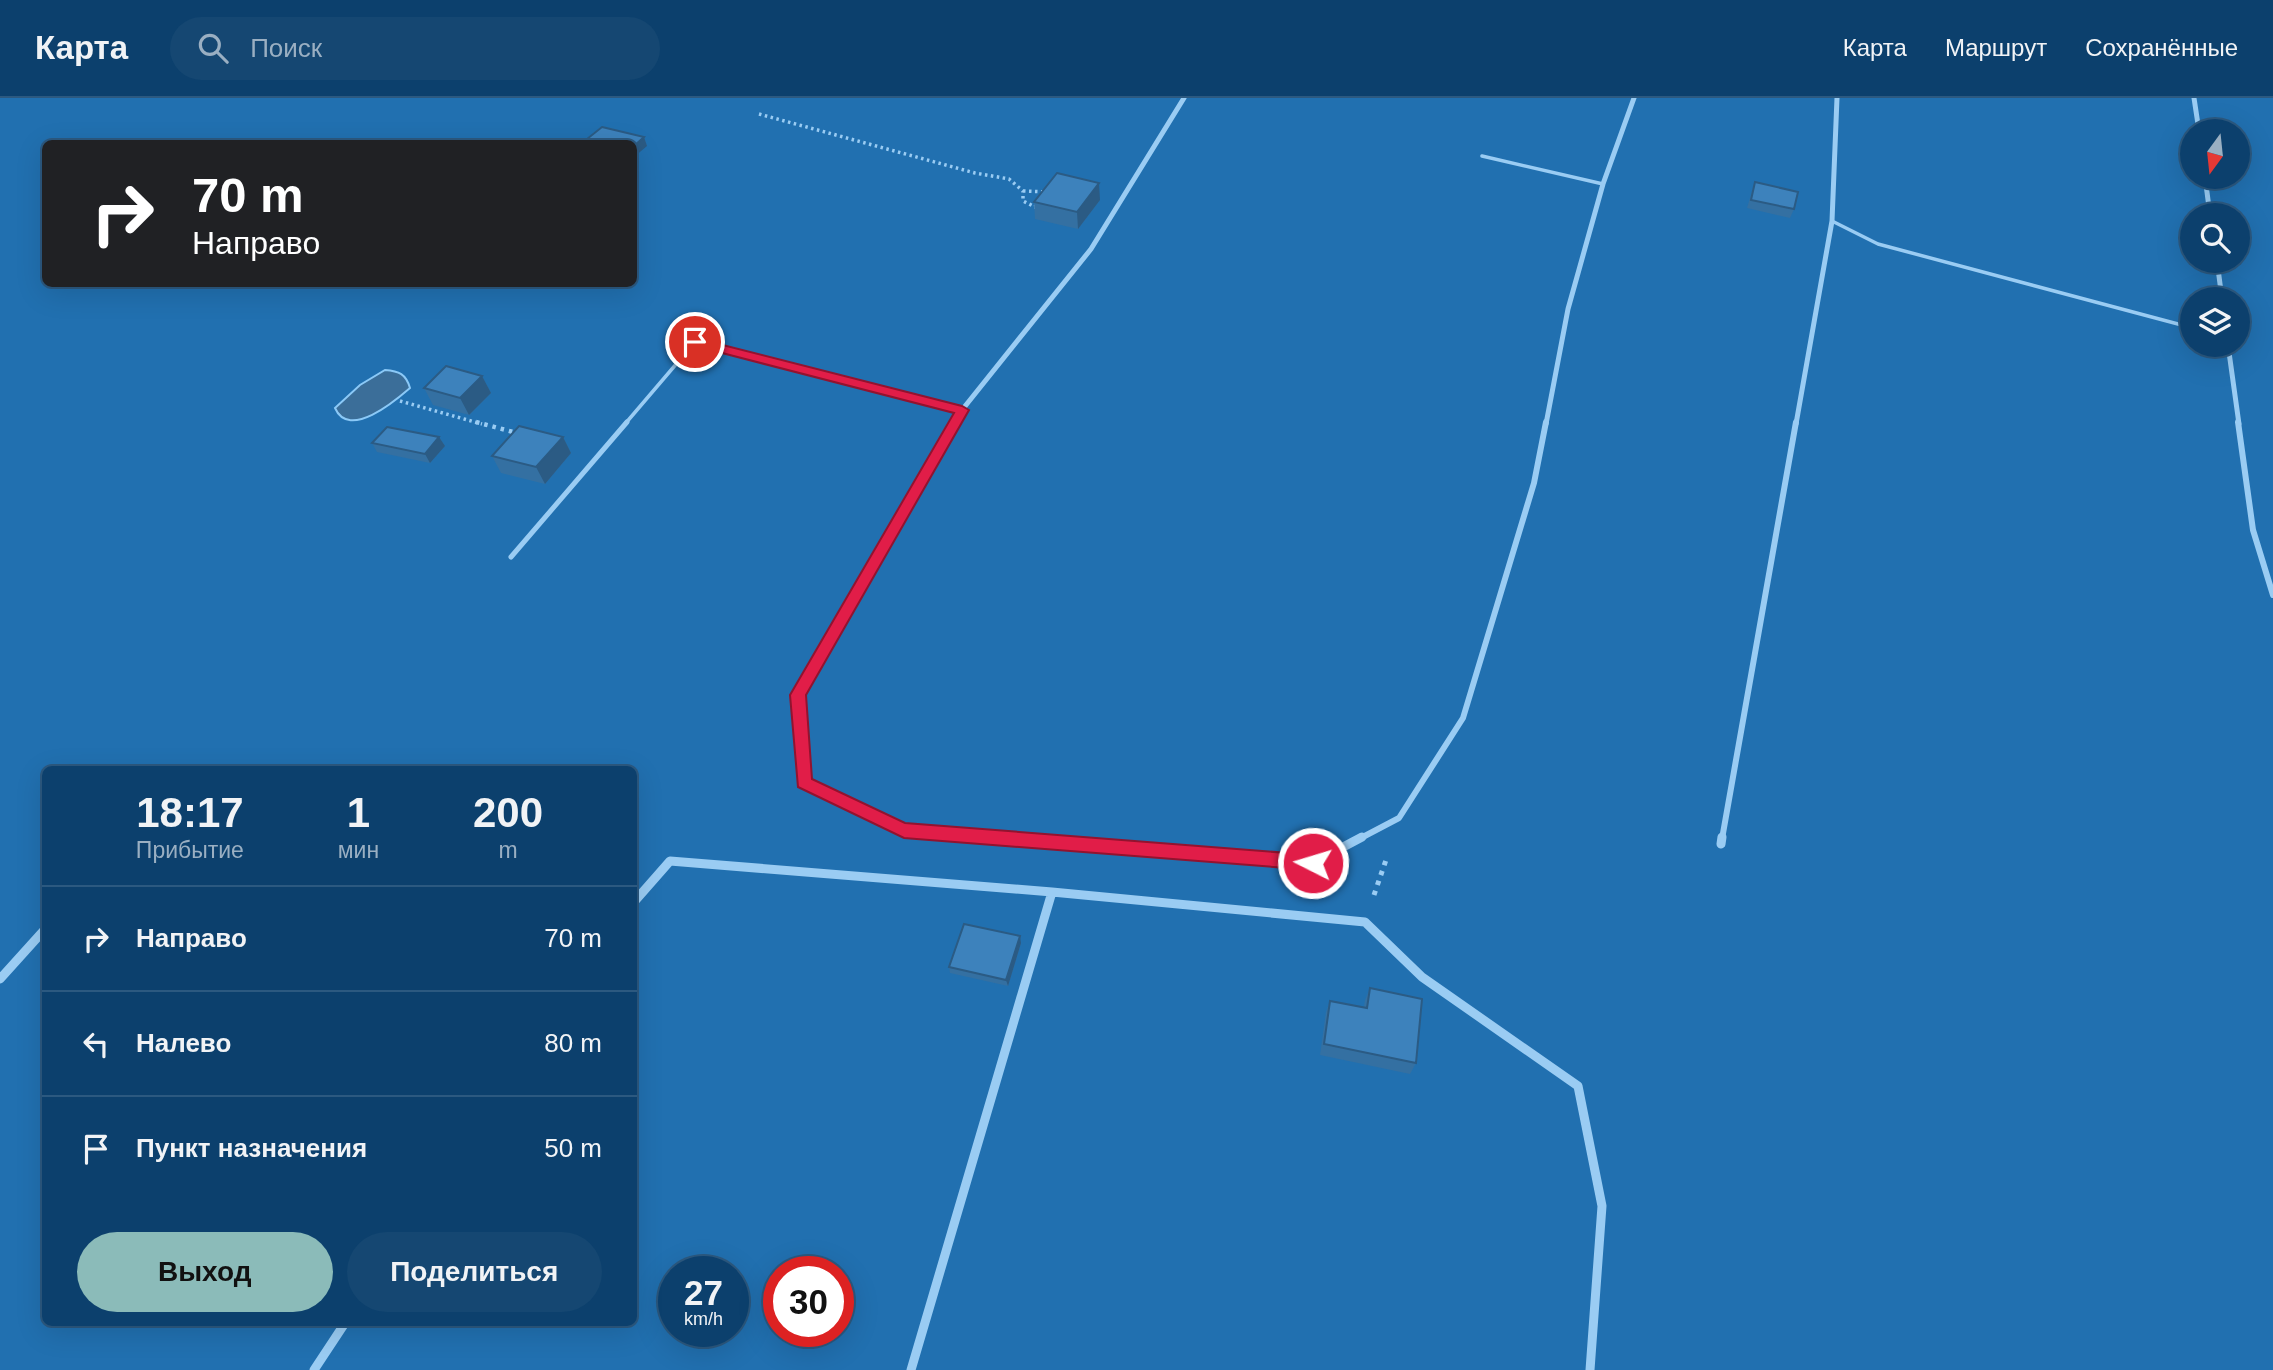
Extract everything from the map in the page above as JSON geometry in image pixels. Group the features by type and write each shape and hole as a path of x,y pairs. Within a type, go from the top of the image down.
{"street":[{"path":"695,342 962,410 1091,248 1184,98"},
{"path":"798,695 804,782 904,830 1313,863 1399,818 1463,718 1534,483 1568,309 1603,184 1634,98"},
{"path":"1721,844 1832,222 1837,98"},
{"path":"2194,98 2197,119"},
{"path":"2230,357 2253,530 2273,595"},
{"path":"637,899 670,861 1052,892 1365,922 1422,976 1578,1086 1602,1206 1590,1370"},
{"path":"911,1370 1052,892"},
{"path":"0,979 42,932"},
{"path":"314,1370 343,1326"}],"lane":[{"path":"1482,156 1603,184"},
{"path":"1832,222 1878,244 2180,325"},
{"path":"511,557 695,342"},
{"path":"798,695 962,410"}],"path":[{"path":"759,114 975,173 1009,179 1023,191 1047,191 1035,207 1023,201 1023,191"},
{"path":"400,401 521,435"},
{"path":"1365,922 1399,818"}],"shaded area":[{"path":"0,98 2273,98 2273,1370 0,1370"},
{"path":"385,370 401,374 410,388 372,415 351,420 342,417 335,408 360,385"}],"building":[{"path":"602,127 644,137 637,143 637,140 587,139"},
{"path":"1057,173 1099,183 1077,212 1034,202"},
{"path":"1755,182 1798,192 1794,209 1751,200"},
{"path":"446,366 482,376 460,398 424,388"},
{"path":"519,426 563,437 536,467 492,456"},
{"path":"387,427 439,437 425,454 372,443"},
{"path":"964,924 1020,936 1006,980 949,967"},
{"path":"1370,988 1422,999 1416,1063 1324,1044 1330,1001 1367,1008"}],"route":[{"path":"695,342 962,410 798,695 804,782 904,830 1313,863"}]}
